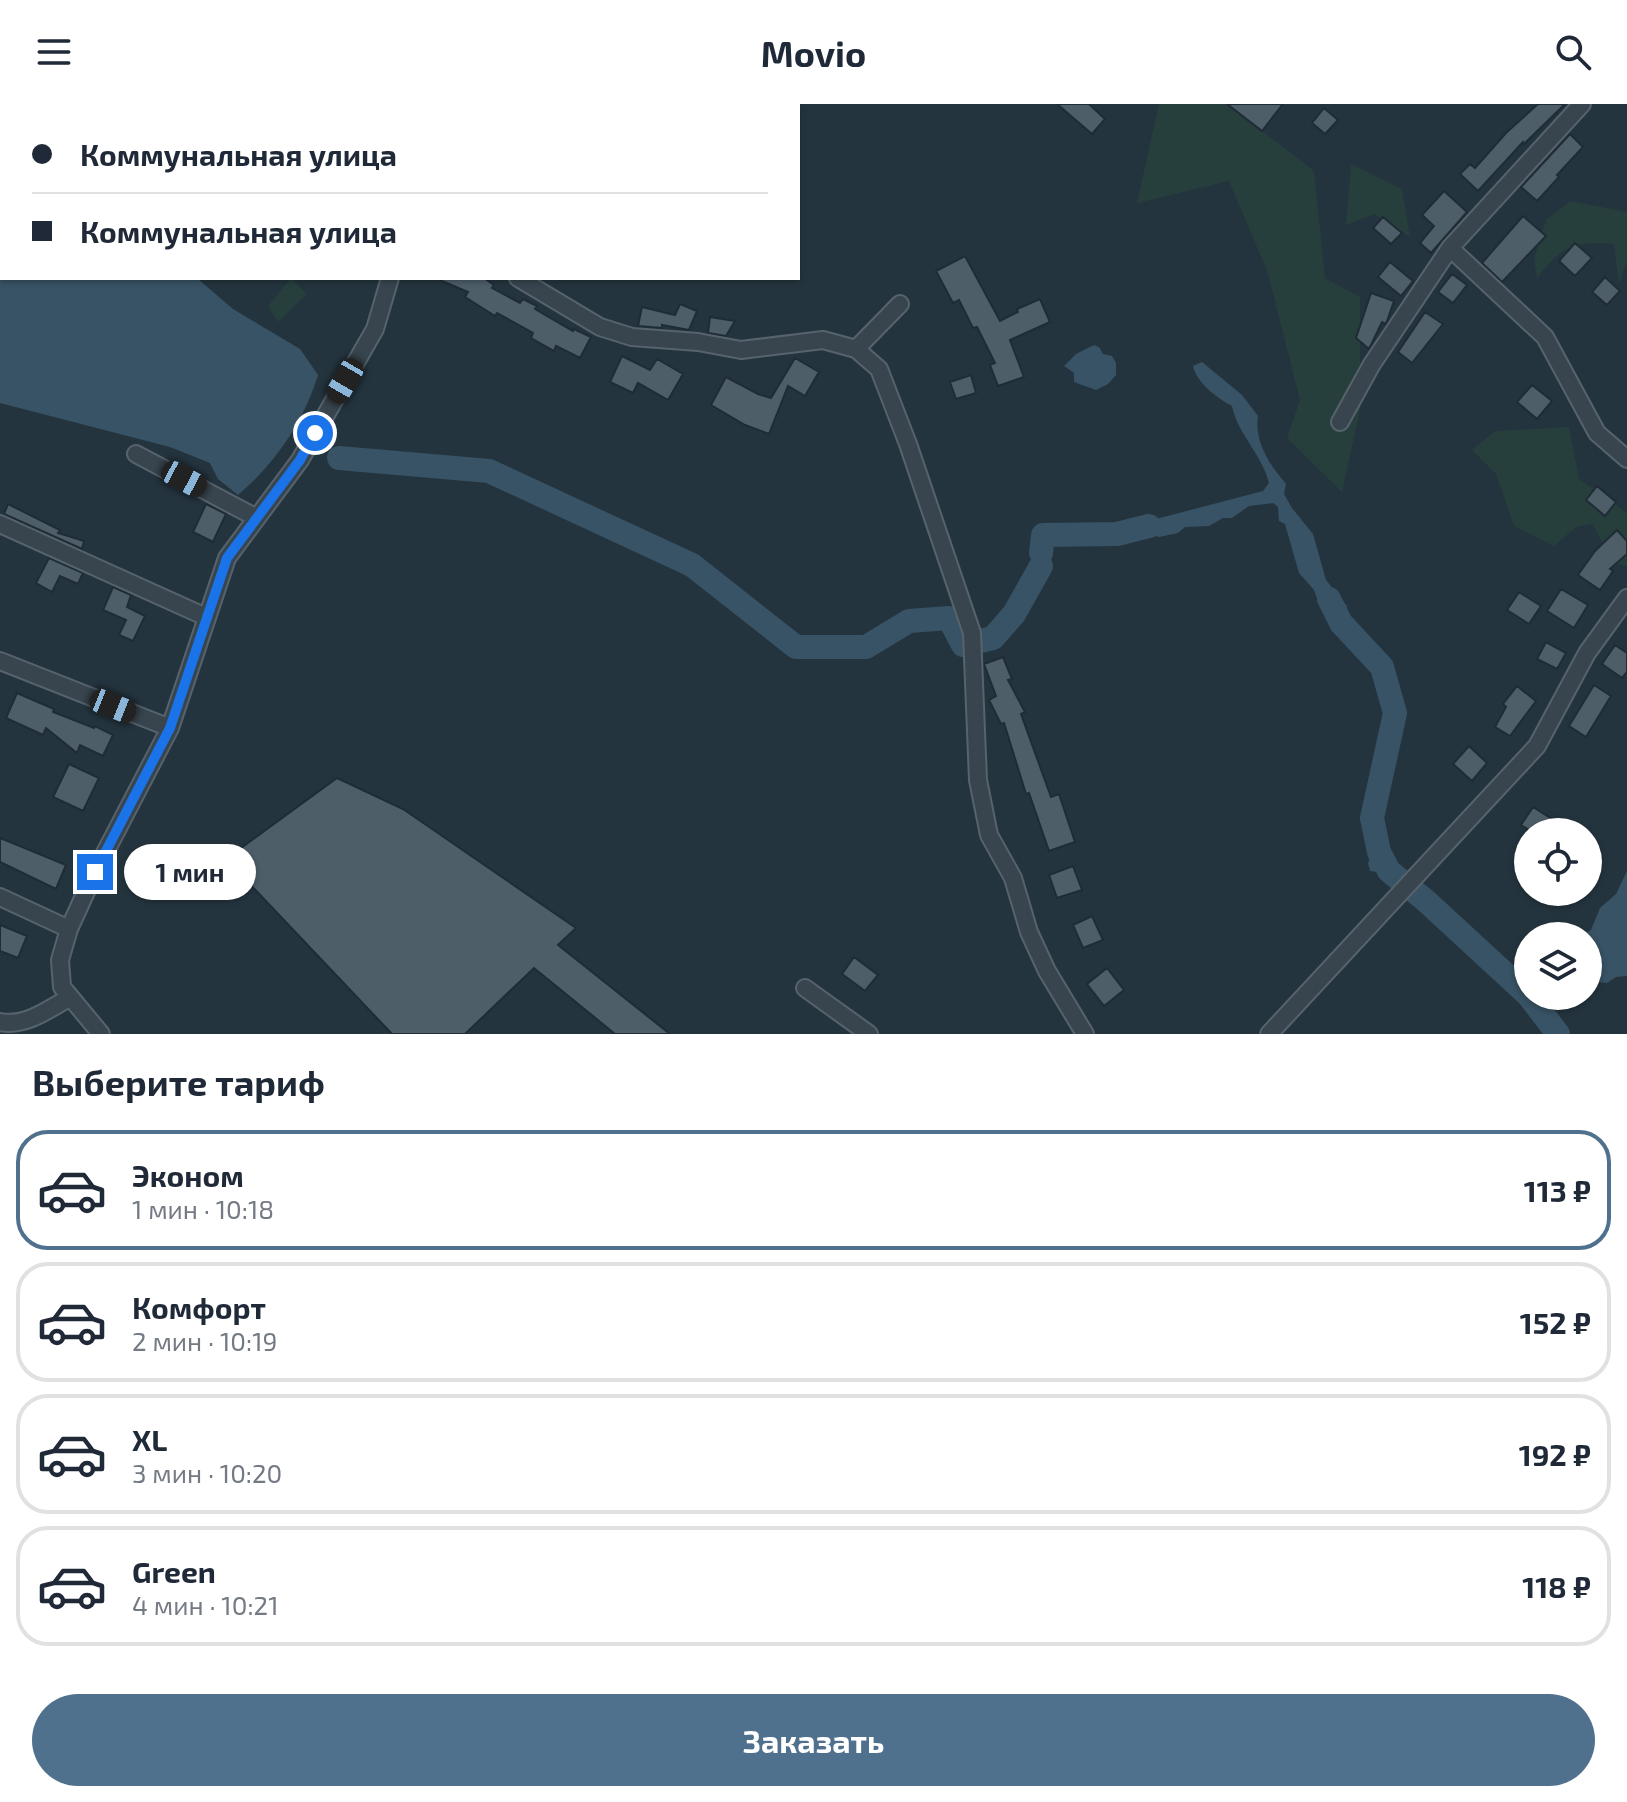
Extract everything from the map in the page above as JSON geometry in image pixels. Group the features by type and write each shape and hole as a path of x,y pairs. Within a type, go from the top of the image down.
{"street":[{"path":"1340,422 1372,364 1450,248 1582,104"},
{"path":"1450,248 1545,337 1597,433 1627,459"},
{"path":"101,1034 62,987 60,960 69,929 170,728 227,558 300,460 375,329 389,280"},
{"path":"521,280 600,327 632,337 698,342 741,350 823,340 856,349 879,369 972,633 978,780 989,835 1013,878 1029,932 1047,971 1085,1034"},
{"path":"856,349 900,304"},
{"path":"136,454 255,517"},
{"path":"0,524 206,617"},
{"path":"1269,1034 1537,746 1587,653 1627,598"},
{"path":"0,661 170,728"},
{"path":"0,897 69,929"},
{"path":"805,988 869,1034"},
{"path":"0,1022 20,1022 42,1014 70,997"}],"green space":[{"path":"1159,104 1227,104 1314,171 1325,278 1360,297 1360,410 1342,492 1287,438 1300,400 1268,273 1229,181 1137,203"},
{"path":"1351,164 1402,189 1410,237 1374,214 1346,225"},
{"path":"1570,201 1627,212 1627,260 1619,284 1614,244 1588,243 1570,248 1554,259 1537,278 1534,259 1546,220"},
{"path":"289,280 307,294 278,322 268,306"},
{"path":"1569,427 1579,479 1627,513 1627,566 1612,562 1593,524 1576,527 1554,546 1514,526 1496,474 1472,450 1495,431"}],"water":[{"path":"0,280 199,280 233,309 300,349 318,375 305,409 287,441 264,470 238,495 218,479 210,463 170,447 0,403"},
{"path":"1094,345 1103,354 1112,356 1116,363 1116,375 1096,390 1074,382 1074,373 1064,366 1076,354"},
{"path":"1202,362 1242,395 1258,416 1258,435 1264,453 1286,484 1284,494 1292,508 1313,534 1326,580 1347,606 1341,628 1333,626 1330,616 1321,609 1314,590 1299,573 1285,524 1279,521 1278,507 1273,503 1249,506 1232,518 1223,518 1209,526 1185,527 1178,533 1159,537 1118,537 1118,529 1263,491 1269,483 1232,406 1198,378 1193,366"},
{"path":"1381,842 1387,851 1394,854 1394,861 1401,869 1389,882 1378,872 1370,871 1368,863 1375,843"},
{"path":"1627,871 1627,976 1602,982 1602,922 1594,922 1600,908 1616,894"}],"building":[{"path":"1057,104 1089,104 1105,119 1092,134"},
{"path":"1227,104 1283,104 1262,131"},
{"path":"1538,104 1565,104 1523,142 1478,191 1460,174 1470,164 1475,168 1506,133"},
{"path":"1324,108 1338,120 1325,134 1312,123"},
{"path":"1570,134 1583,147 1537,201 1521,187"},
{"path":"1444,191 1467,212 1431,253 1420,243 1434,226 1422,215"},
{"path":"1523,216 1546,236 1502,282 1482,263"},
{"path":"1383,217 1402,233 1391,244 1373,228"},
{"path":"1575,243 1592,258 1575,276 1559,261"},
{"path":"965,256 1000,321 1040,299 1050,322 1010,340 1024,377 998,386 990,365 995,363 977,327 973,328 959,300 953,303 936,271"},
{"path":"1390,262 1413,281 1401,296 1378,277"},
{"path":"1452,274 1467,285 1453,303 1438,292"},
{"path":"1605,277 1620,291 1607,305 1592,292"},
{"path":"440,280 487,280 494,285 492,288 520,303 523,299 573,331 591,337 580,358 556,346 554,351 531,338 533,333 497,313 495,316 465,297 468,292"},
{"path":"1371,293 1394,301 1386,324 1382,322 1369,349 1356,338"},
{"path":"680,304 697,311 689,330 662,325 662,328 638,326 642,307 675,315"},
{"path":"1425,312 1443,324 1412,363 1398,352"},
{"path":"710,317 735,321 726,336 708,333"},
{"path":"622,356 650,370 657,359 683,374 668,400 638,383 633,393 610,382"},
{"path":"795,358 819,372 805,396 788,386 769,434 745,425 711,405 726,377 771,398"},
{"path":"971,375 976,393 956,399 950,382"},
{"path":"1532,385 1552,401 1537,419 1517,402"},
{"path":"1597,486 1616,502 1605,516 1586,500"},
{"path":"8,504 60,530 58,533 84,541 82,549 4,514"},
{"path":"206,504 226,514 213,542 193,532"},
{"path":"1617,530 1627,541 1627,554 1610,569 1613,571 1600,590 1578,575 1595,551"},
{"path":"49,558 83,573 78,584 60,576 52,592 36,583"},
{"path":"113,587 131,595 127,607 145,616 133,641 119,635 126,620 103,610"},
{"path":"1561,589 1588,605 1574,628 1547,611"},
{"path":"1519,592 1541,606 1529,624 1507,610"},
{"path":"1546,642 1566,653 1557,669 1537,659"},
{"path":"1615,645 1627,653 1627,672 1622,678 1602,664"},
{"path":"1003,657 1012,679 1008,680 1025,712 1021,714 1051,797 1059,794 1075,842 1049,851 1029,793 1026,794 1004,723 1001,724 989,700 996,696 984,664"},
{"path":"1594,685 1611,696 1586,737 1569,726"},
{"path":"1517,686 1536,701 1510,736 1495,727 1506,707 1503,704"},
{"path":"17,693 54,709 53,712 113,735 103,756 80,745 77,753 46,728 43,735 6,718"},
{"path":"1469,746 1487,763 1472,781 1453,764"},
{"path":"69,764 99,778 83,811 53,797"},
{"path":"337,778 403,809 576,928 558,945 670,1034 615,1034 534,968 465,1034 392,1034 226,859"},
{"path":"1533,807 1550,818 1526,818"},
{"path":"0,838 66,865 56,889 0,862"},
{"path":"1073,866 1082,890 1057,898 1049,875"},
{"path":"1092,916 1103,940 1083,948 1073,925"},
{"path":"0,925 27,936 18,958 0,951"},
{"path":"854,957 878,975 865,991 842,974"},
{"path":"1107,968 1124,990 1104,1006 1087,984"}],"waterway":[{"path":"339,458 489,471 692,565 796,647 866,647 909,621 949,618 963,645 993,638 1014,614 1041,566"},
{"path":"1041,553 1043,535 1117,534 1149,526"},
{"path":"1329,599 1341,623 1382,667 1395,713 1372,818 1379,852 1389,871 1514,982"},
{"path":"1540,1010 1558,1034"}],"route":[{"path":"95,872 170,728 227,558 300,460 315,433"}]}
